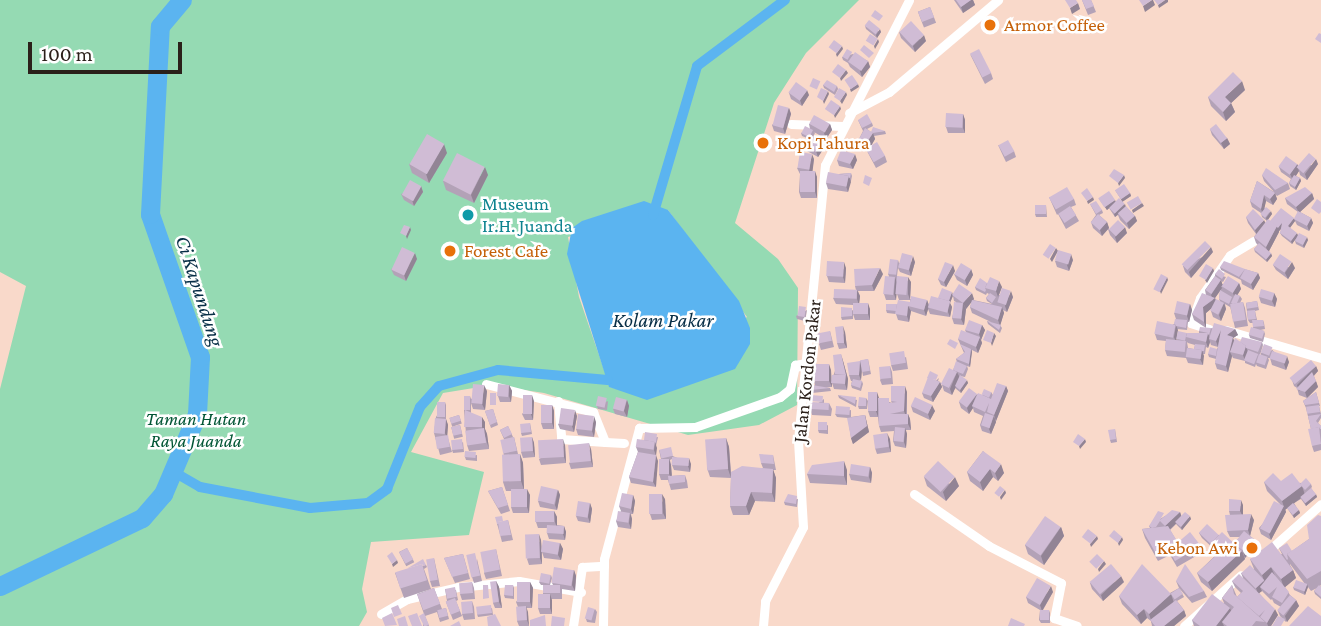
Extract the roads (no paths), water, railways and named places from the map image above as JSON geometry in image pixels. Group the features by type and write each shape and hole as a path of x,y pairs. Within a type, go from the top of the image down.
{"street":[{"name":"Jalan Kordon Pakar","path":"763,626 765,601 803,527 798,440 822,182 842,126 909,0"},
{"path":"849,113 889,92 999,0"},
{"path":"792,124 842,126"},
{"path":"1253,241 1216,274 1191,323 1321,358"},
{"path":"603,626 604,562 639,429 695,427 780,397 790,389 795,365 805,363"},
{"path":"486,384 593,412 605,442"},
{"path":"558,401 561,439 624,443"},
{"path":"914,494 989,546 1060,583 1054,618 1077,626"},
{"path":"1184,626 1321,504"},
{"path":"573,626 585,564 604,562"},
{"path":"381,614 407,599 458,587 530,582 581,592"}],"water":[{"name":"Kolam Pakar","path":"644,201 668,210 739,301 750,328 750,344 735,369 647,400 609,387 567,254 572,228 582,221"}],"waterway":[{"name":"Ci Kapundung","path":"0,586 142,518 163,494 197,414 200,357 150,214 160,26 182,0"},
{"path":"653,215 697,66 785,0"},
{"path":"174,472 200,487 310,508 368,503 387,489 420,407 439,386 498,370 608,380"}],"place":[{"name":"Armor Coffee","path":"990,25"},
{"name":"Kopi Tahura","path":"763,143"},
{"name":"Museum Ir.H. Juanda","path":"468,215"},
{"name":"Forest Cafe","path":"450,251"},
{"name":"Kebon Awi","path":"1252,548"}],"park label":[{"name":"Taman Hutan Raya Juanda","path":"196,430"}]}
